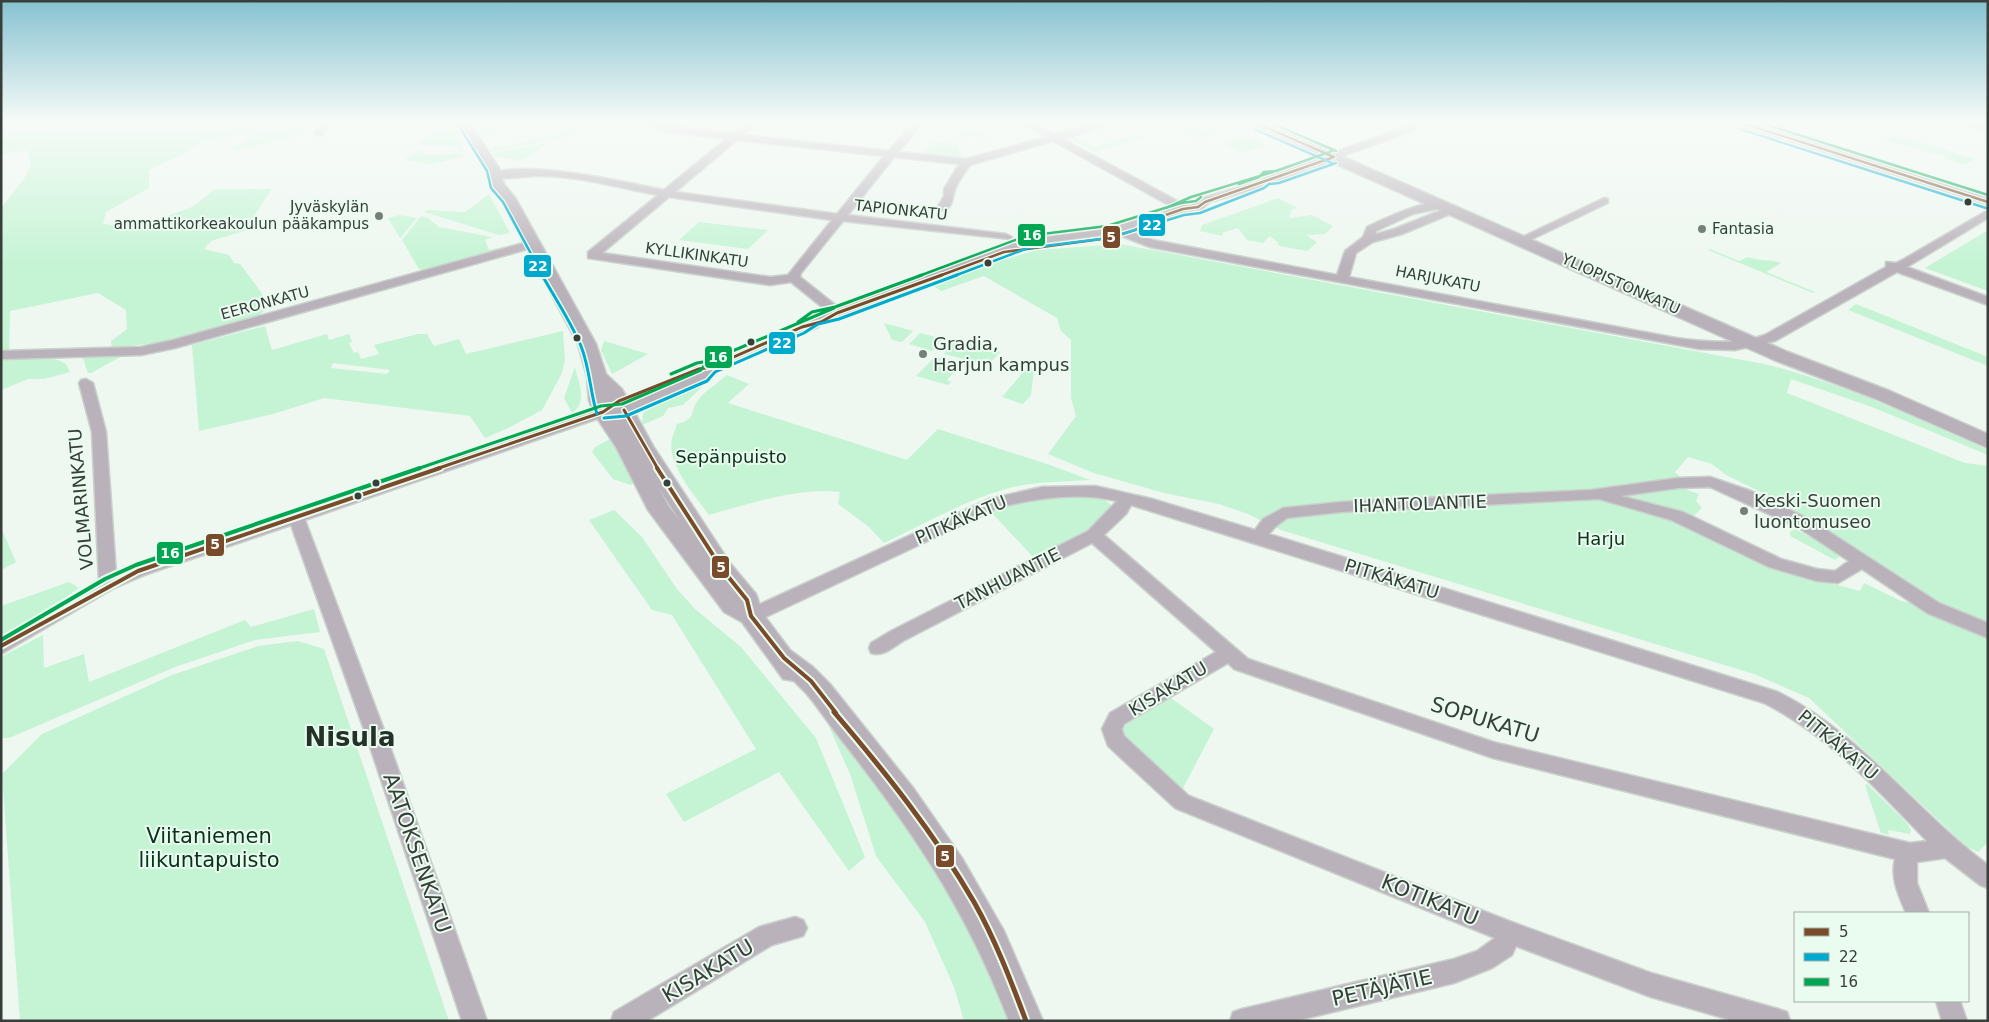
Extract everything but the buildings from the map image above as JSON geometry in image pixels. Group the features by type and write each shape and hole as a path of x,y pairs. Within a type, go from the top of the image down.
{"main road":[{"path":"493,171 496,176 496,185 508,199 580,329 597,376 599,400 615,408 643,446 722,570 747,600 751,616 784,658 800,686 830,708 891,778 953,868 994,943 1026,1021"},
{"name":"YLIOPISTONKATU","path":"1371,171 1528,237 1988,442"},
{"name":"YLIOPISTONKATU","path":"1762,341 1988,434"}],"street":[{"name":"TAPIONKATU","path":"496,176 525,171 542,171 665,193 838,218 1006,236"},
{"path":"665,193 692,171"},
{"path":"837,313 794,278 795,272 878,171"},
{"path":"943,208 949,196 949,189 961,171"},
{"path":"1113,171 1183,209"},
{"path":"3,646 108,584 705,375 711,367 802,327 821,322 837,313 1004,252 1096,240 1149,224 1154,219 1183,209 1198,207 1205,202 1262,182 1272,181 1277,177 1295,171"},
{"path":"1887,171 1988,202"},
{"name":"KYLLIKINKATU","path":"665,193 592,255 770,281 794,278"},
{"path":"1528,237 1604,201"},
{"path":"1342,278 1351,251 1370,239 1391,234 1444,213 1452,204"},
{"path":"1762,341 1988,213"},
{"name":"HARJUKATU","path":"1123,231 1150,243 1676,342 1718,347 1762,341"},
{"name":"EERONKATU","path":"1,355 141,351 175,344 532,245"},
{"path":"1892,266 1988,301"},
{"name":"VOLMARINKATU","path":"86,383 99,432 108,584"},
{"name":"IHANTOLANTIE","path":"1259,537 1268,523 1283,514 1341,507 1591,495 1700,482 1719,484 1821,533 1933,608 1988,631"},
{"name":"PITKÄKATU","path":"751,616 995,503 1021,495 1060,491 1095,491 1127,498 1259,537 1770,697 1797,710 1845,747 1948,848 1988,878"},
{"name":"IHANTOLANTIE","path":"1591,495 1626,501 1678,516 1774,563 1817,575 1838,577 1862,561"},
{"name":"TANHUANTIE","path":"878,648 1094,535 1120,510 1127,498"},
{"name":"AATOKSENKATU","path":"296,517 380,747 475,1021"},
{"name":"SOPUKATU","path":"1094,535 1241,664 1493,750 1910,853"},
{"name":"KISAKATU","path":"1112,729 1117,720 1228,654"},
{"name":"KOTIKATU","path":"1112,729 1115,740 1182,802 1508,932 1650,985 1778,1021"},
{"path":"1918,912 1904,874 1904,861 1910,853 1948,848"},
{"name":"KISAKATU","path":"623,1021 767,936 795,928"},
{"name":"PETÄJÄTIE","path":"1242,1021 1454,970 1484,960 1504,947 1508,932"},
{"path":"1948,1002 1955,1021"}],"green space":[{"path":"28,171 149,171 149,188 106,212 103,224 120,226 151,222 192,207 215,189 272,189 244,231 211,241 204,249 229,255 234,263 240,264 261,292 267,308 255,319 180,340 112,348 111,341 127,329 126,310 98,293 10,311 9,352 58,360 66,364 70,372 44,379 28,379 1,390 1,208 24,179"},
{"path":"489,194 510,233 499,235 424,212 427,210 465,212"},
{"path":"1278,198 1298,208 1292,209 1289,218 1312,215 1333,226 1325,234 1306,235 1317,242 1307,251 1280,246 1270,236 1263,243 1247,240 1238,228 1222,233 1223,236 1200,231 1202,225"},
{"path":"400,215 417,218 400,238 388,218"},
{"path":"421,216 428,218 439,227 492,237 485,240 489,250 516,244 423,270 419,269 402,240"},
{"path":"699,222 768,230 748,249 679,240"},
{"path":"1988,230 1988,291 1925,268"},
{"name":"Harju","path":"1120,244 1764,364 1850,391 1988,450 1988,455 1872,407 1791,379 1787,393 1965,463 1988,466 1988,842 1978,852 1966,846 1809,698 1754,674 1281,530 1248,514 1219,504 1164,493 1094,473 1048,454 1076,416 1071,398 1071,340 1061,331 1057,318 984,276 941,291 932,285 968,273 965,271 1037,250","holes":["1688,457 1712,464 1726,475 1779,501 1843,540 1924,605 1901,601 1864,583 1860,591 1810,578 1691,518 1702,508 1696,501 1699,494 1687,490 1676,480 1680,477 1675,472"]},
{"path":"1710,249 1739,261 1748,257 1781,263 1766,272 1815,292 1813,293 1708,250"},
{"path":"1856,304 1988,357 1988,366 1848,310"},
{"path":"884,323 913,331 902,342 892,340"},
{"path":"265,326 272,350 327,334 329,340 349,334 352,342 349,343 354,353 358,352 361,359 379,354 374,345 418,334 427,334 434,346 459,339 466,354 563,331 565,360 562,373 542,410 485,438 470,416 324,398 273,414 199,431 192,345","holes":["333,363 390,370 387,374 331,368"]},
{"path":"920,333 944,339 932,351 909,344"},
{"path":"604,341 648,354 612,374 601,350"},
{"path":"962,341 1000,352 988,365 944,354 954,342"},
{"path":"124,355 91,373 88,373 83,358 90,356"},
{"path":"935,357 961,364 947,380 951,382 948,385 916,376"},
{"path":"575,367 581,398 577,409 572,413 564,398"},
{"path":"1034,369 1031,395 1023,404 1002,397 1025,370"},
{"name":"Sepänpuisto","path":"727,375 749,384 728,403 907,460 938,429 1090,480 1037,483 1006,489 959,506 884,543 869,527 838,504 840,492 824,491 791,494 709,515 678,469 671,448 672,439 677,424 688,420 696,403 702,396"},
{"path":"699,382 702,387 683,405 668,408 663,416 642,425 643,413 661,401"},
{"path":"610,439 636,480 631,485 613,479 592,452 595,447"},
{"path":"1074,496 1105,500 1111,505 1111,511 1089,530 1035,559 989,510 1043,497"},
{"path":"614,510 642,537 677,589 695,609 741,647 816,738 865,857 849,871 779,772 684,822 666,794 756,749 672,615 652,610 589,520"},
{"path":"1,528 16,562 1,570"},
{"path":"1795,529 1839,552 1839,557 1835,560 1790,536 1790,532"},
{"path":"69,582 79,588 31,621 1,635 1,606"},
{"path":"314,609 320,632 255,640 175,667 9,738 1,738 1,657 43,635 44,668 84,654 89,682 245,620 251,627"},
{"name":"Viitaniemen liikuntapuisto","path":"298,641 324,649 449,1021 20,1021 2,774 42,734 172,675 258,646"},
{"path":"1171,698 1214,729 1181,792 1123,737 1122,730 1125,725"},
{"path":"827,722 902,817 951,894 984,957 1010,1021 964,1021 954,987 925,922 876,856 850,774"},
{"path":"1867,784 1906,822 1911,830 1910,834 1888,830 1889,835 1881,833 1865,785"}],"transit line":[{"name":"22","path":"487,171 491,188 503,202 581,346 591,377 593,401 597,414"},
{"name":"16","path":"1239,184 1259,177 1264,172 1277,171"},
{"name":"5","path":"1,646 103,588 138,571 603,412 619,401 699,369 711,367 802,327 821,322 837,313 1004,252 1109,238 1135,230 1154,219 1183,209 1198,207 1205,202 1291,171"},
{"name":"22","path":"604,418 626,416 707,381 715,372 804,333 818,324 839,319 1028,248 1109,238 1184,215 1200,213 1208,208 1264,188 1269,184 1279,183 1314,171"},
{"name":"22","path":"1870,171 1986,208"},
{"name":"5","path":"1891,171 1988,202"},
{"name":"16","path":"1911,171 1988,195"},
{"name":"16","path":"1166,208 1191,197 1273,172"},
{"name":"16","path":"798,322 812,312 835,307 1026,236 1107,226 1181,203 1196,201 1201,197"},
{"name":"16","path":"671,374 697,363 709,361 799,321 819,316 834,308"},
{"name":"16","path":"1,640 105,579 136,565 601,406 622,404 701,370 706,363"},
{"name":"5","path":"624,410 643,446 722,569 747,600 751,616 784,658 811,681 830,707 891,778 947,859 975,904 1012,983 1026,1021"}],"place":[{"name":"Jyväskylän ammattikorkeakoulun pääkampus","path":"379,216"},
{"name":"Fantasia","path":"1702,229"},
{"name":"Gradia, Harjun kampus","path":"923,354"},
{"name":"Keski-Suomen luontomuseo","path":"1744,511"}],"district":[{"name":"Nisula","path":"350,737"}]}
